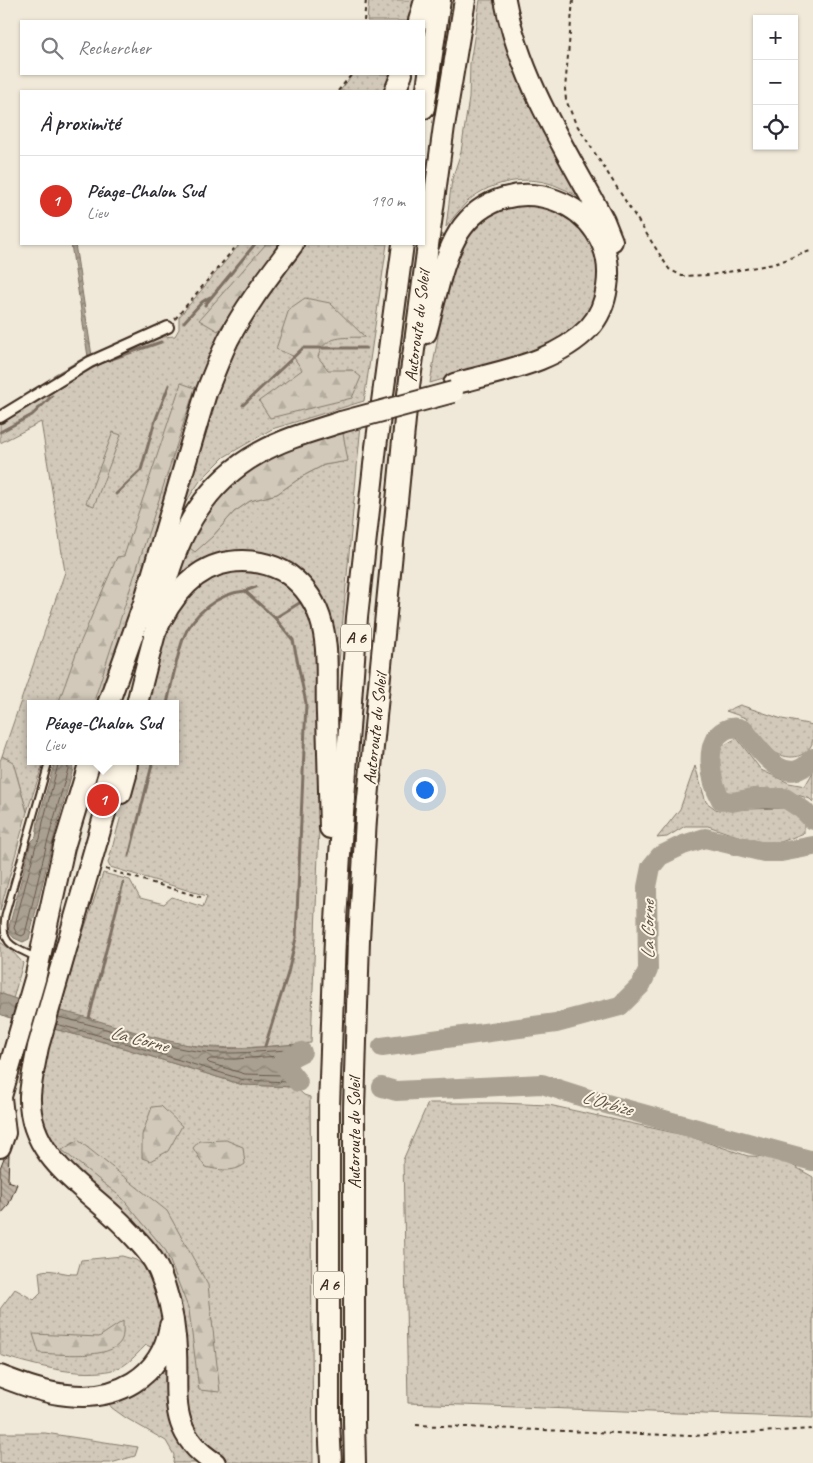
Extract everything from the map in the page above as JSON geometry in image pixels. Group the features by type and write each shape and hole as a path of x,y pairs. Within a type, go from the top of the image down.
{"highway":[{"path":"419,20 425,0"},
{"path":"425,101 440,0"},
{"name":"Autoroute du Soleil","path":"355,1463 355,1033 366,820 406,410 444,126 466,0"},
{"path":"144,603 187,513 203,488 232,461 265,441 311,423 342,418 544,366 576,350 600,327 611,308 616,290 616,259 611,238 604,221 531,84 513,36 505,0"},
{"path":"395,90 402,75"},
{"path":"406,410 445,265 454,241 468,222 480,211 497,200 527,194 550,197 578,212 598,235 607,261 608,282 606,295 596,320 576,340 554,353 453,388"},
{"path":"109,700 144,603 206,393 228,340 246,309 292,245"},
{"name":"Autoroute du Soleil","path":"331,1463 329,1421 329,1107 334,956 358,617 376,447 403,245"},
{"path":"138,700 164,588 174,557 192,518 210,492 229,473 261,451 342,418"},
{"path":"154,636 164,613 184,586 208,569 225,563 252,562 276,568 306,590 315,605 322,622 326,646 334,956"},
{"path":"0,1147 5,1134 0,1101 34,978 64,847 89,765"},
{"path":"112,765 110,770 112,791"},
{"path":"112,791 120,765"},
{"path":"112,791 126,775 127,765"},
{"path":"106,813 90,875 38,1047 30,1106 36,1133 49,1157 119,1221 151,1256 166,1289 172,1314 179,1420 192,1444 205,1457 215,1463"},
{"path":"0,1376 41,1390 66,1395 92,1396 121,1389 138,1380 160,1355 168,1334 172,1314"}],"street":[{"path":"0,417 90,362 168,327"}],"lane":[{"path":"39,958 17,948 4,936 3,928 4,916 48,765"}],"path":[{"path":"364,20 366,0"},
{"path":"573,0 565,90 569,110 669,269 682,276 710,275 774,264 813,250"},
{"path":"339,90 351,75"},
{"path":"168,327 237,245"},
{"path":"90,875 204,898"},
{"path":"416,1425 692,1436 813,1429"}],"green space":[{"path":"369,0 415,0 411,20 367,20"},
{"path":"480,0 494,0 590,204 567,190 548,183 524,180 512,181 488,188 478,194 465,204 446,227 452,179 461,152 469,98 470,63"},
{"path":"352,75 393,75 385,90 341,90"},
{"path":"509,203 554,205 577,220 593,240 600,260 596,302 588,318 570,336 541,350 430,383 448,277 454,257 476,222"},
{"path":"239,245 285,245 248,297 146,563 100,700 27,700 27,765 43,765 27,812 13,763 2,756 65,572 41,422 0,443 0,420 103,358 162,337 175,336 179,329 179,317"},
{"path":"265,245 281,245 218,331 199,320"},
{"path":"298,245 387,245 364,401 272,429 224,457 200,481 180,511 230,347"},
{"path":"305,298 330,303 365,337 343,338 330,341 325,344 318,357 328,370 352,370 361,377 352,398 270,418 259,401 302,370 293,356 276,349 289,309"},
{"path":"181,383 195,388 94,700 59,700 78,648 117,557 124,556"},
{"path":"361,424 335,705 326,614 267,558 172,591 188,538 212,537 234,512 250,501 277,494 303,476 324,465 347,461 342,428"},
{"path":"342,428 348,461 324,465 303,476 277,494 250,501 234,512 212,537 195,552 187,546 227,479 276,451"},
{"path":"113,432 121,435 94,506 86,503"},
{"path":"219,569 264,571 291,586 306,602 317,627 321,773 311,1043 244,1048 176,1043 57,1011 103,873 130,880 140,898 164,904 172,897 203,907 207,896 110,867 108,863 135,765 179,765 179,700 149,700 166,624 177,603"},
{"path":"740,705 782,719 813,725 812,744 808,750 798,756 786,757 774,752 762,743 746,718 726,711"},
{"path":"737,738 761,770 789,783 805,786 813,772 813,802 810,799 783,790 728,793 718,774 719,748"},
{"path":"2,756 13,762 27,812 0,911 0,761"},
{"path":"695,766 706,802 717,810 783,808 795,813 804,824 804,833 781,842 761,842 708,826 685,826 667,837 657,838 680,809"},
{"path":"0,942 10,949 23,963 13,999 0,993"},
{"path":"51,1028 104,1042 243,1085 295,1087 304,1095 310,1097 313,1463 243,1463 228,1461 209,1451 194,1437 183,1387 183,1321 166,1266 65,1164 41,1123 36,1092"},
{"path":"428,1103 549,1105 688,1136 748,1156 775,1157 813,1177 813,1418 408,1403 403,1160"},
{"path":"161,1106 182,1126 168,1151 150,1161 142,1158 142,1135 152,1107"},
{"path":"78,1140 167,1211 208,1285 220,1392 199,1390 189,1310 166,1251 122,1198 62,1150"},
{"path":"226,1140 243,1147 245,1164 231,1170 205,1167 193,1148 199,1141"},
{"path":"122,1256 136,1260 150,1271 158,1291 165,1323 156,1349 146,1345 123,1366 110,1371 95,1372 61,1370 0,1355 0,1309 15,1289 34,1300 41,1293 39,1272 48,1270 77,1274 81,1260"},
{"path":"123,1321 121,1341 115,1347 107,1351 83,1355 39,1353 33,1334 99,1337"},
{"path":"169,1352 203,1463 173,1463 174,1455 166,1441 126,1418 108,1403 137,1391 159,1373"},
{"path":"0,1433 45,1433 138,1447 135,1456 111,1463 0,1463"}],"water":[{"path":"71,245 75,245 92,356 88,357"},
{"path":"54,765 72,765 73,769 51,848 29,939 23,942 14,938 8,931 31,842 36,837 38,821"},
{"path":"0,993 30,1003 187,1045 251,1048 299,1044 295,1087 243,1085 104,1042 7,1017 0,1014"}],"building":[{"path":"93,793 100,800 106,801 111,798 117,804 122,805 119,817 116,816 117,811 114,805 109,802 102,802 96,805 94,810 88,808"},
{"path":"9,1154 8,1181 17,1184 8,1206 0,1215 0,1168 4,1158"}],"waterway":[{"path":"205,305 254,245"},
{"path":"184,322 202,302 210,297"},
{"path":"62,385 100,363 161,342"},
{"path":"243,405 303,348 366,348"},
{"path":"54,376 89,356"},
{"path":"116,494 141,470 154,424 169,385"},
{"path":"0,432 32,415 52,396"},
{"path":"256,587 245,591 275,618 301,602"},
{"path":"168,700 183,639 193,621 216,600 245,591"},
{"path":"265,1046 288,973 296,938 306,703 293,640 275,618"},
{"name":"La Corne","path":"813,758 803,767 793,771 784,769 766,757 744,730 739,728 730,728 718,736 713,743 711,753 714,783 721,800 732,802 753,798 785,798 803,810 813,820"},
{"path":"129,856 152,765"},
{"name":"La Corne","path":"382,1047 556,1023 620,1006 641,985 648,970 647,887 651,867 660,856 683,845 705,838 764,852 781,852 813,846"},
{"path":"89,1018 123,883"},
{"name":"La Corne","path":"282,1062 302,1052"},
{"name":"L'Orbize","path":"282,1062 298,1082"},
{"name":"L'Orbize","path":"382,1087 396,1091 542,1084 592,1100 813,1161"}],"tunnel":[{"path":"98,811 104,789"},
{"path":"114,816 121,793"}],"place":[{"name":"Péage-Chalon Sud","path":"103,800"}]}
